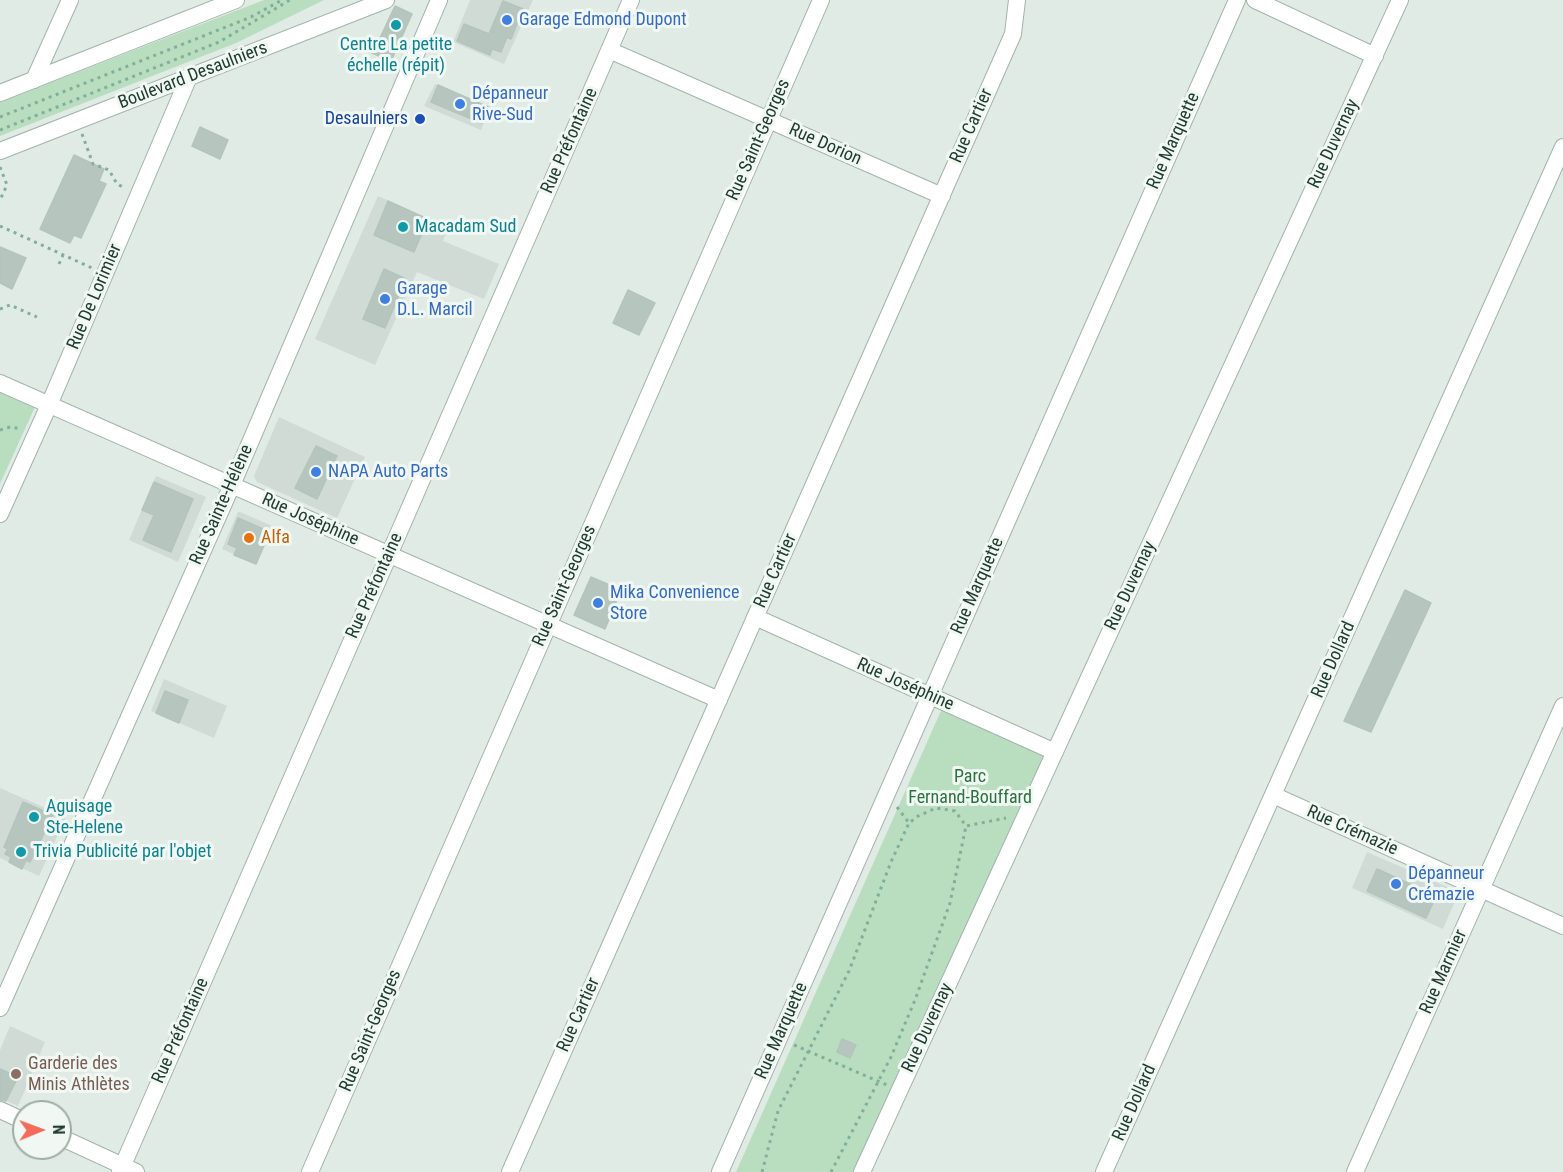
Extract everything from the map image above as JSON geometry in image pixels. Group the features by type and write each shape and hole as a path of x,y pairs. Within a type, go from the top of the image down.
{"street":[{"path":"34,80 70,0"},
{"path":"0,93 236,0"},
{"name":"Boulevard Desaulniers","path":"0,151 386,0"},
{"name":"Rue Sainte-Hélène","path":"0,1008 232,485 439,0"},
{"name":"Rue Préfontaine","path":"126,1170 389,554 631,0"},
{"name":"Rue Saint-Georges","path":"310,1172 821,0"},
{"name":"Rue Cartier","path":"510,1172 1013,34 1017,0"},
{"name":"Rue Marquette","path":"720,1172 1237,0"},
{"path":"1255,0 1375,56"},
{"name":"Rue Duvernay","path":"862,1172 1400,0"},
{"name":"Rue Dorion","path":"609,50 942,196"},
{"name":"Rue De Lorimier","path":"0,514 188,79"},
{"name":"Rue Dollard","path":"1104,1172 1563,147"},
{"name":"Rue Joséphine","path":"0,383 719,700"},
{"name":"Rue Joséphine","path":"755,617 1055,752"},
{"name":"Rue Marmier","path":"1355,1172 1563,706"},
{"name":"Rue Crémazie","path":"1273,795 1563,926"},
{"path":"72,1143 126,1170"}],"path":[{"path":"0,117 251,17 282,0"},
{"path":"0,130 219,42 290,0"},
{"path":"77,121 93,164 109,170 117,184 138,195"},
{"path":"0,167 7,185 0,200"},
{"path":"0,226 105,273"},
{"path":"59,264 63,255"},
{"path":"0,309 10,305 37,316"},
{"path":"0,430 10,427 37,431"},
{"path":"887,792 909,823"},
{"path":"762,1172 778,1111 849,971 891,862 909,823 936,808 955,811 966,826 946,914 915,1000 891,1057 831,1172"},
{"path":"966,826 1026,814"},
{"path":"779,1038 899,1090"}],"shaded area":[{"path":"470,0 533,0 504,64 453,42"},
{"name":"Dépanneur Rive-Sud","path":"435,84 491,107 481,130 424,106"},
{"path":"378,196 448,228 443,241 499,264 484,299 417,272 375,365 315,339"},
{"path":"279,417 365,457 337,518 257,482 254,476"},
{"path":"156,476 206,497 178,562 129,540"},
{"name":"Alfa","path":"238,512 272,526 256,564 222,549"},
{"path":"164,679 227,706 214,738 151,711"},
{"path":"0,788 66,817 39,876 0,858"},
{"path":"1367,852 1454,890 1457,897 1443,929 1352,888"},
{"name":"Garderie des Minis Athlètes","path":"10,1026 45,1042 21,1100 12,1100 12,1103 0,1098 0,1050"}],"green space":[{"path":"264,0 324,0 236,43 0,136 0,102"},
{"path":"0,392 35,407 0,484"},
{"name":"Parc Fernand-Bouffard","path":"944,704 1048,754 856,1172 736,1172"}],"building":[{"path":"503,1 523,9 511,39 507,37 501,52 492,49 490,55 457,41 464,24 489,34"},
{"name":"Centre La petite échelle (répit)","path":"395,6 412,14 391,61 365,50 370,37 379,40"},
{"name":"Dépanneur Rive-Sud","path":"438,85 488,107 481,123 431,102"},
{"path":"200,127 228,140 220,159 192,146"},
{"path":"74,155 104,169 99,181 106,184 81,238 74,235 70,243 40,229"},
{"name":"Macadam Sud","path":"388,201 432,221 426,234 422,233 414,252 374,235"},
{"path":"0,247 26,258 12,289 0,283"},
{"name":"Garage D.L. Marcil","path":"384,269 406,279 385,328 363,319"},
{"path":"628,290 655,303 639,335 613,323"},
{"name":"NAPA Auto Parts","path":"316,446 337,456 317,499 295,488"},
{"path":"154,482 193,499 171,552 143,540 154,515 142,510"},
{"name":"Alfa","path":"238,518 270,532 256,564 234,555 237,548 228,544"},
{"name":"Mika Convenience Store","path":"591,577 621,590 605,629 574,615"},
{"path":"1405,590 1431,603 1371,732 1344,721"},
{"path":"165,691 188,700 179,723 156,713"},
{"path":"23,802 53,815 30,862 26,860 22,869 9,862 11,857 5,854 8,849 4,847"},
{"path":"1377,869 1436,896 1426,918 1367,891"},
{"path":"842,1039 856,1045 850,1058 837,1052"},
{"path":"0,1069 18,1077 6,1101 0,1100"}],"place":[{"name":"Garage Edmond Dupont","path":"507,20"},
{"name":"Centre La petite échelle (répit)","path":"396,25"},
{"name":"Dépanneur Rive-Sud","path":"460,104"},
{"name":"Desaulniers","path":"420,119"},
{"name":"Macadam Sud","path":"403,227"},
{"name":"Garage D.L. Marcil","path":"385,299"},
{"name":"NAPA Auto Parts","path":"316,472"},
{"name":"Alfa","path":"249,538"},
{"name":"Mika Convenience Store","path":"598,603"},
{"name":"Aguisage Ste-Helene","path":"34,817"},
{"name":"Trivia Publicité par l'objet","path":"21,852"},
{"name":"Dépanneur Crémazie","path":"1396,884"},
{"name":"Garderie des Minis Athlètes","path":"16,1074"}]}
